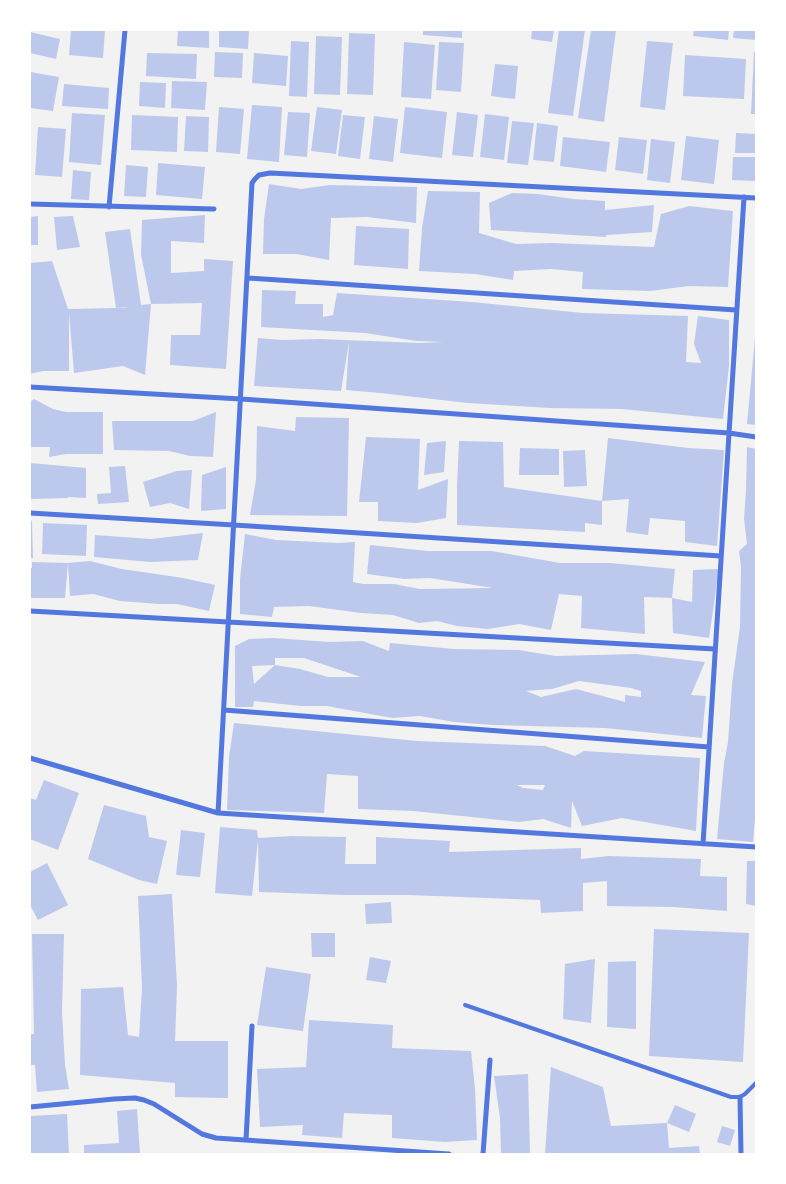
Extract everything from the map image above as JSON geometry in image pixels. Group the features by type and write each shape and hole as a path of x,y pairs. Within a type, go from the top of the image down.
{"street":[{"path":"108,207 125,30"},
{"path":"218,813 252,182 259,175 270,173 756,198"},
{"path":"703,844 744,197"},
{"path":"30,204 214,209"},
{"path":"248,278 736,310"},
{"path":"30,387 241,399 729,433 756,437"},
{"path":"30,513 721,556"},
{"path":"30,611 715,648"},
{"path":"224,710 709,748"},
{"path":"30,758 218,813 756,847"},
{"path":"246,1140 252,1026"},
{"path":"483,1154 490,1060"},
{"path":"740,1096 741,1154"},
{"path":"30,1107 114,1099 144,1100 161,1108 202,1134 216,1138 449,1154"}],"lane":[{"path":"465,1005 732,1097 740,1096 756,1083"}],"building":[{"path":"71,30 105,30 103,58 69,55"},
{"path":"178,30 209,30 209,48 177,46"},
{"path":"219,30 249,30 248,49 219,47"},
{"path":"423,30 462,30 462,38 423,35"},
{"path":"532,30 554,30 552,42 531,39"},
{"path":"559,30 585,30 573,116 548,113"},
{"path":"591,30 616,30 604,122 578,118"},
{"path":"694,30 729,30 728,40 693,36"},
{"path":"734,30 756,30 756,40 733,38"},
{"path":"30,32 60,39 56,59 30,53"},
{"path":"349,33 375,34 373,95 347,94"},
{"path":"316,36 342,37 340,95 314,94"},
{"path":"291,41 309,42 307,97 289,96"},
{"path":"647,41 673,43 665,110 640,107"},
{"path":"404,42 435,45 431,99 401,97"},
{"path":"439,42 464,43 461,92 436,90"},
{"path":"215,52 243,53 242,78 214,77"},
{"path":"754,52 756,52 756,114 751,114"},
{"path":"147,53 197,54 196,79 146,76"},
{"path":"254,53 288,56 286,86 252,83"},
{"path":"685,55 746,59 744,99 683,96"},
{"path":"495,64 518,66 515,99 491,96"},
{"path":"30,72 59,77 53,111 30,108"},
{"path":"172,81 207,82 205,110 171,108"},
{"path":"140,82 166,83 165,108 139,106"},
{"path":"64,84 109,88 108,109 62,106"},
{"path":"252,105 282,107 279,162 247,159"},
{"path":"219,107 244,109 240,154 216,152"},
{"path":"317,107 342,110 336,154 311,151"},
{"path":"405,107 447,112 442,158 400,153"},
{"path":"288,112 310,113 307,157 284,155"},
{"path":"457,112 478,115 473,157 452,155"},
{"path":"72,113 105,115 101,165 69,162"},
{"path":"485,114 509,117 504,160 480,157"},
{"path":"132,115 178,117 177,152 131,150"},
{"path":"343,115 365,117 360,159 338,156"},
{"path":"186,116 209,117 208,152 184,151"},
{"path":"374,116 398,119 393,162 369,159"},
{"path":"512,121 534,123 528,165 507,163"},
{"path":"537,123 558,126 554,162 533,160"},
{"path":"38,127 66,129 62,177 35,175"},
{"path":"736,133 756,134 756,153 735,153"},
{"path":"686,136 719,140 714,184 681,180"},
{"path":"563,137 610,142 606,172 560,166"},
{"path":"619,137 647,140 643,174 615,170"},
{"path":"651,139 675,142 670,183 647,180"},
{"path":"733,157 756,157 756,181 732,180"},
{"path":"158,163 205,167 202,199 156,195"},
{"path":"126,165 148,167 146,197 124,196"},
{"path":"73,170 91,172 89,200 71,199"},
{"path":"269,184 301,189 330,185 417,187 416,223 367,217 331,218 329,260 296,254 263,254 264,219"},
{"path":"428,191 480,192 479,233 516,244 552,243 654,247 661,214 689,206 733,211 728,287 689,286 650,291 582,289 583,272 551,269 514,271 513,280 475,274 419,271 422,228"},
{"path":"512,193 605,201 605,210 654,205 652,232 606,235 606,237 491,230 489,203"},
{"path":"205,215 204,243 171,241 171,273 204,271 204,259 233,261 226,369 170,365 171,335 200,335 202,303 151,304 141,255 142,220"},
{"path":"38,216 38,245 30,245 30,217"},
{"path":"73,216 80,247 57,250 54,217"},
{"path":"356,226 409,229 408,269 354,265"},
{"path":"130,229 141,305 151,304 145,375 123,366 74,373 69,313 69,371 43,371 30,374 30,263 52,261 68,309 116,308 105,232"},
{"path":"262,290 296,291 295,304 323,304 323,317 333,315 337,293 472,302 583,313 688,316 686,362 701,363 694,344 698,316 729,320 729,366 723,419 622,409 550,408 468,403 346,390 349,342 341,391 254,386 258,338 443,342 417,341 365,333 261,327"},
{"path":"756,338 756,425 747,424"},
{"path":"34,399 53,409 66,412 103,412 103,454 66,454 49,457 50,447 30,447 30,402"},
{"path":"216,412 213,457 190,456 169,451 114,450 112,421 193,421"},
{"path":"296,417 349,418 347,516 250,515 256,480 257,426 295,431"},
{"path":"366,437 420,439 418,490 448,479 446,518 417,523 378,521 378,502 359,502"},
{"path":"608,438 688,448 724,450 717,546 685,542 685,521 650,518 648,535 626,532 629,499 602,501"},
{"path":"446,441 444,472 424,475 427,443"},
{"path":"459,441 503,442 504,487 602,501 602,525 585,523 585,532 457,525"},
{"path":"747,447 756,449 756,808 753,842 717,839 724,763 728,742 732,684 740,627 741,566 739,551 747,544 744,519"},
{"path":"520,448 559,449 559,475 519,475"},
{"path":"585,450 587,486 564,487 563,451"},
{"path":"30,463 86,468 86,498 31,499"},
{"path":"125,466 129,502 98,504 97,494 111,493 109,467"},
{"path":"226,467 226,509 201,511 202,475"},
{"path":"192,470 189,509 170,503 150,507 143,482 177,471"},
{"path":"30,521 32,521 33,558 30,558"},
{"path":"43,523 87,525 86,556 42,554"},
{"path":"203,533 198,560 150,562 94,557 95,535 151,539"},
{"path":"245,534 276,540 355,542 353,582 363,584 394,584 420,589 493,588 430,578 404,579 367,574 370,545 428,551 492,551 560,563 610,563 675,569 672,598 644,597 645,634 581,628 582,596 559,594 551,630 519,624 488,629 457,626 437,621 419,623 393,615 309,606 274,607 272,617 240,614 240,579"},
{"path":"90,561 122,569 215,585 209,611 177,604 120,601 93,594 70,596 68,563"},
{"path":"32,562 68,563 65,598 30,598 30,568 32,568"},
{"path":"719,569 709,638 673,633 672,598 692,602 693,570"},
{"path":"273,638 330,642 363,641 389,651 390,643 454,649 519,650 555,656 636,654 705,662 691,695 706,696 702,738 605,728 492,725 454,722 420,716 392,718 327,706 301,706 254,701 253,707 235,707 235,646 249,639","holes":["275,658 304,658 361,677 328,677 300,669 275,665","275,665 254,684 252,666","579,681 631,688 641,691 641,697 625,695 625,702 576,689 541,697 526,691 552,689"]},
{"path":"234,723 417,741 545,746 575,756 584,751 700,758 696,831 622,818 582,826 572,801 571,828 543,819 519,822 414,811 358,809 358,776 327,774 324,813 227,810 229,757","holes":["517,785 545,785 543,790 523,788"]},
{"path":"44,780 79,793 58,850 30,839 30,798 36,800"},
{"path":"104,805 146,816 149,837 167,841 157,884 139,880 88,859"},
{"path":"220,827 257,830 258,838 292,836 346,837 345,864 376,864 376,837 450,841 449,852 581,848 581,859 608,856 701,859 700,876 727,877 727,911 673,907 607,906 607,881 583,883 583,911 541,913 540,900 259,892 258,840 252,896 215,893"},
{"path":"181,830 205,833 200,877 176,875"},
{"path":"747,861 756,861 756,906 746,904"},
{"path":"47,863 68,905 38,920 30,905 30,872"},
{"path":"172,894 177,986 175,1041 228,1041 228,1098 175,1097 175,1083 80,1075 81,989 123,987 128,1035 139,1037 142,988 138,896"},
{"path":"391,902 392,923 366,924 365,904"},
{"path":"654,929 749,933 743,1062 649,1056"},
{"path":"311,933 335,933 335,957 312,957"},
{"path":"32,934 64,934 62,1012 65,1065 69,1089 37,1092 35,1065 30,1065 30,1034 34,1034"},
{"path":"370,957 391,961 386,983 366,980"},
{"path":"595,959 591,1023 563,1019 565,964"},
{"path":"636,961 636,1029 607,1027 608,962"},
{"path":"266,967 311,974 303,1031 257,1025"},
{"path":"309,1020 393,1025 392,1048 471,1051 475,1088 477,1140 445,1142 392,1138 392,1115 344,1113 342,1138 302,1135 303,1125 260,1127 257,1069 306,1067"},
{"path":"551,1067 603,1087 611,1126 667,1123 669,1148 699,1146 700,1154 545,1154"},
{"path":"528,1074 530,1154 501,1154 500,1118 494,1076"},
{"path":"675,1105 696,1114 689,1132 667,1123"},
{"path":"137,1109 140,1154 84,1154 84,1145 119,1143 117,1111"},
{"path":"67,1114 69,1154 30,1154 30,1116"},
{"path":"722,1126 735,1130 730,1146 717,1142"}]}
